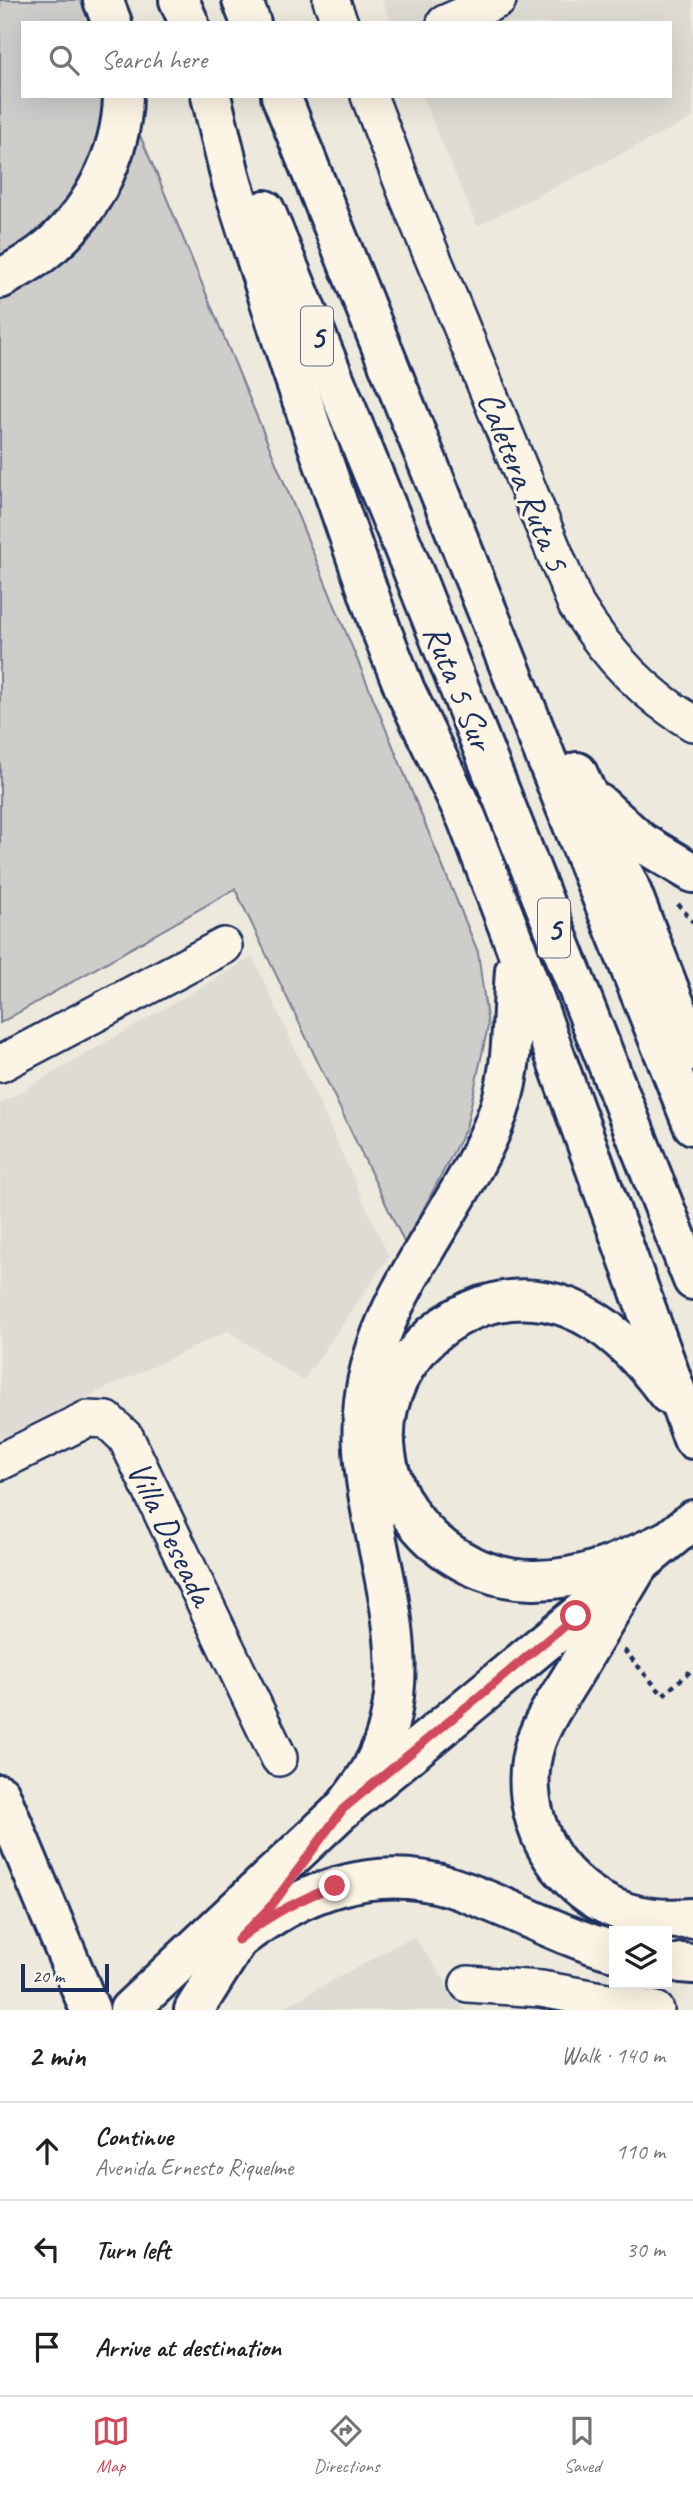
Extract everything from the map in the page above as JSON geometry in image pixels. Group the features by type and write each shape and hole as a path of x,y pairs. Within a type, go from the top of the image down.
{"main road":[{"path":"103,0 111,21"},
{"path":"179,0 188,21"},
{"path":"242,0 250,21"},
{"path":"0,279 42,254 82,213 109,163 118,136 123,98"},
{"path":"211,98 232,183 291,368 382,632 405,690 467,819 517,950 688,1427"},
{"name":"Ruta 5 Sur","path":"219,98 415,576 693,1280"},
{"name":"Ruta 5 Sur","path":"282,98 693,1125"},
{"path":"461,546 586,789 630,888 693,1051"},
{"path":"586,789 641,842 693,873"},
{"path":"194,2010 238,1940 286,1887 371,1770 381,1748 391,1709 397,1660 391,1608 363,1465 364,1400 370,1369 388,1317 462,1189 494,1123 513,1048 517,950"},
{"path":"680,1530 621,1562 590,1574 530,1580 488,1573 444,1550 414,1521 394,1485 388,1467 386,1428 388,1408 402,1372 425,1341 441,1327 479,1306 499,1300 523,1299 546,1301 590,1318 626,1346 647,1368 688,1427"},
{"path":"129,2010 343,1809 680,1530"},
{"path":"638,1566 536,1740 531,1763 533,1810 540,1833 557,1863 581,1889 600,1903 644,1918 693,1918"},
{"path":"0,1794 90,2010"},
{"path":"238,1940 261,1922 310,1895 362,1880 390,1878 419,1880 449,1887 563,1935 609,1949"}],"street":[{"path":"331,0 339,21"},
{"path":"451,21 498,0"},
{"name":"Caletera Ruta 5","path":"370,98 409,201 576,605 593,633 637,682 693,723"},
{"path":"0,1064 224,946"},
{"name":"Villa Deseada","path":"0,1462 87,1419 107,1420 125,1438 278,1758"},
{"path":"468,1984 541,1989 656,2010"}],"path":[{"path":"602,1626 663,1695 693,1669"}],"shaded area":[{"path":"0,0 80,0 89,21 21,21 21,98 124,98 478,952 488,1026 466,1128 405,1244 235,889 0,1023"},
{"path":"382,0 693,0 693,118 477,226 423,98 672,98 672,21 391,21"},
{"path":"253,957 389,1257 303,1381 228,1331 0,1438 0,1104"},
{"path":"414,1936 465,2010 279,2010"}],"route":[{"path":"335,1886 286,1906 238,1940 272,1905 343,1809 576,1616"}]}
